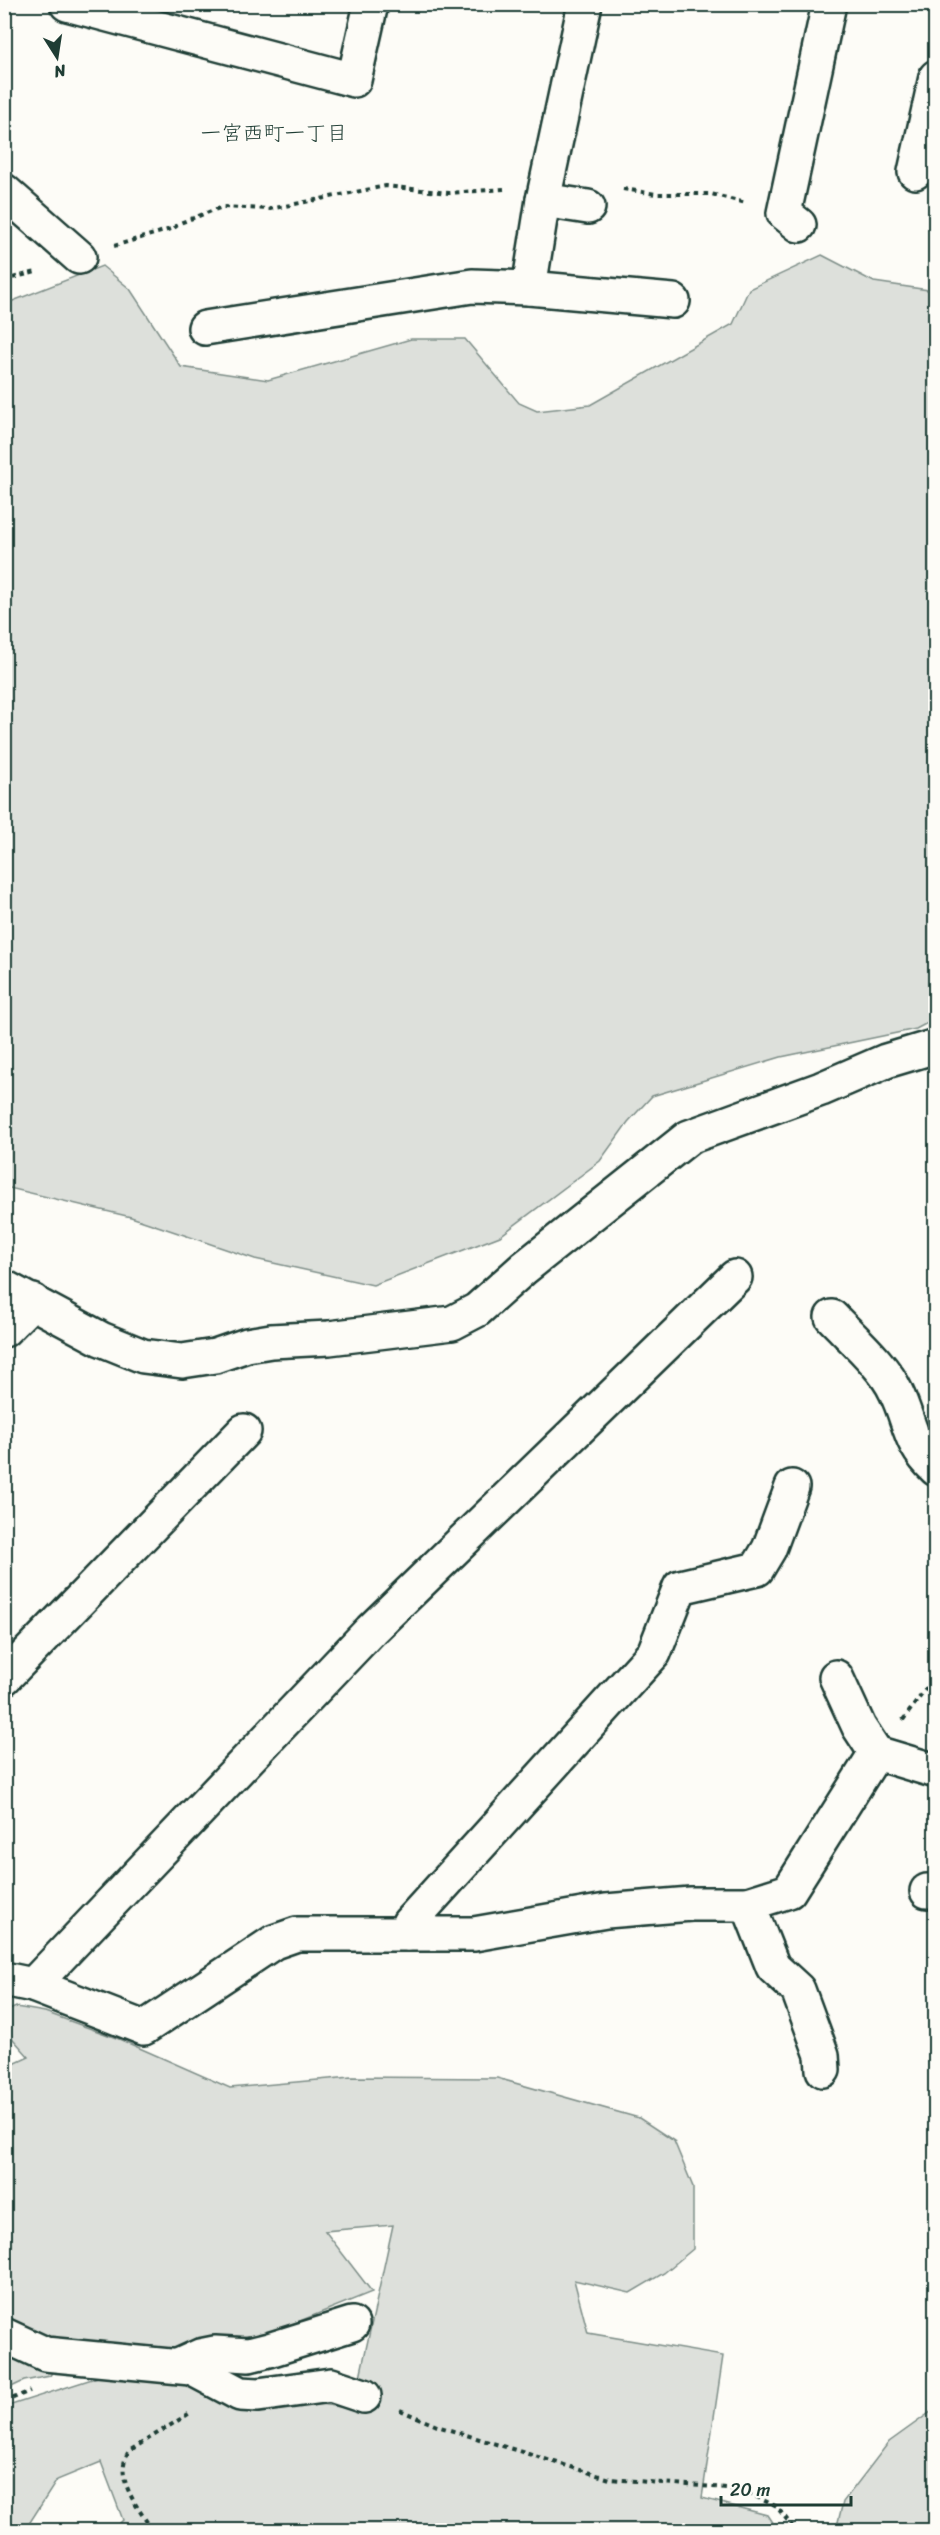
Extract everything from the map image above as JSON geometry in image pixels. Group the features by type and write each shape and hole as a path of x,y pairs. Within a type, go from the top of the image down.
{"street":[{"path":"67,4 354,80 371,4"},
{"path":"529,288 543,200 585,4"},
{"path":"791,219 829,4"},
{"path":"915,172 936,76"},
{"path":"4,191 79,256"},
{"path":"543,200 588,207"},
{"path":"205,328 471,286 529,288 673,301"},
{"path":"4,1330 19,1294 101,1339 132,1352 143,1356 182,1361 215,1356 246,1345 271,1341 329,1338 452,1323 477,1310 524,1268 689,1137 821,1089 886,1061 933,1053"},
{"path":"735,1277 370,1630 19,1982 144,2028 274,1942 297,1934 474,1934 606,1911 691,1904 748,1904 789,1891 876,1753"},
{"path":"832,1317 866,1353 895,1390 913,1442 921,1455 936,1469"},
{"path":"4,1678 244,1431"},
{"path":"408,1934 409,1923 654,1653 680,1587 757,1569 769,1549 792,1487"},
{"path":"836,1677 859,1728 876,1753 936,1770"},
{"path":"748,1904 773,1967 798,1990 822,2055 823,2070"},
{"path":"178,2366 200,2356 215,2353 249,2355 352,2324"},
{"path":"4,2335 45,2354 190,2368 240,2394 331,2385 364,2396"}],"path":[{"path":"588,207 589,183 656,194 711,194 791,219"},
{"path":"4,280 56,267 79,256 174,228 180,223 222,207 270,209 386,186 449,193 526,188 543,200"},
{"path":"876,1753 936,1675"},
{"path":"152,2530 123,2476 125,2457 129,2451 229,2388"},
{"path":"364,2396 437,2426 610,2479 716,2486 755,2496 777,2506 795,2530"}],"shaded area":[{"path":"822,255 874,282 935,291 935,1019 916,1029 781,1057 652,1096 628,1122 600,1161 500,1236 373,1285 255,1259 131,1217 5,1187 5,304 102,266 130,289 181,367 268,380 411,339 465,339 519,403 537,411 590,405 733,324 749,289"},
{"path":"16,2007 45,2012 119,2039 230,2088 351,2077 497,2078 639,2118 674,2141 693,2187 693,2249 664,2273 630,2293 574,2280 588,2333 723,2356 702,2498 767,2515 777,2530 113,2530 123,2520 101,2462 57,2480 25,2530 5,2530 5,2407 126,2368 201,2387 246,2411 309,2402 353,2409 393,2225 325,2231 372,2292 275,2331 158,2352 30,2334 5,2319 5,2068 29,2057 5,2030 5,2012"},
{"path":"9,2356 53,2370 50,2376 24,2381 5,2390 5,2357"},
{"path":"935,2409 935,2530 836,2530 843,2502 889,2442"}],"district":[{"name":"一宮西町一丁目","path":"274,133"}]}
